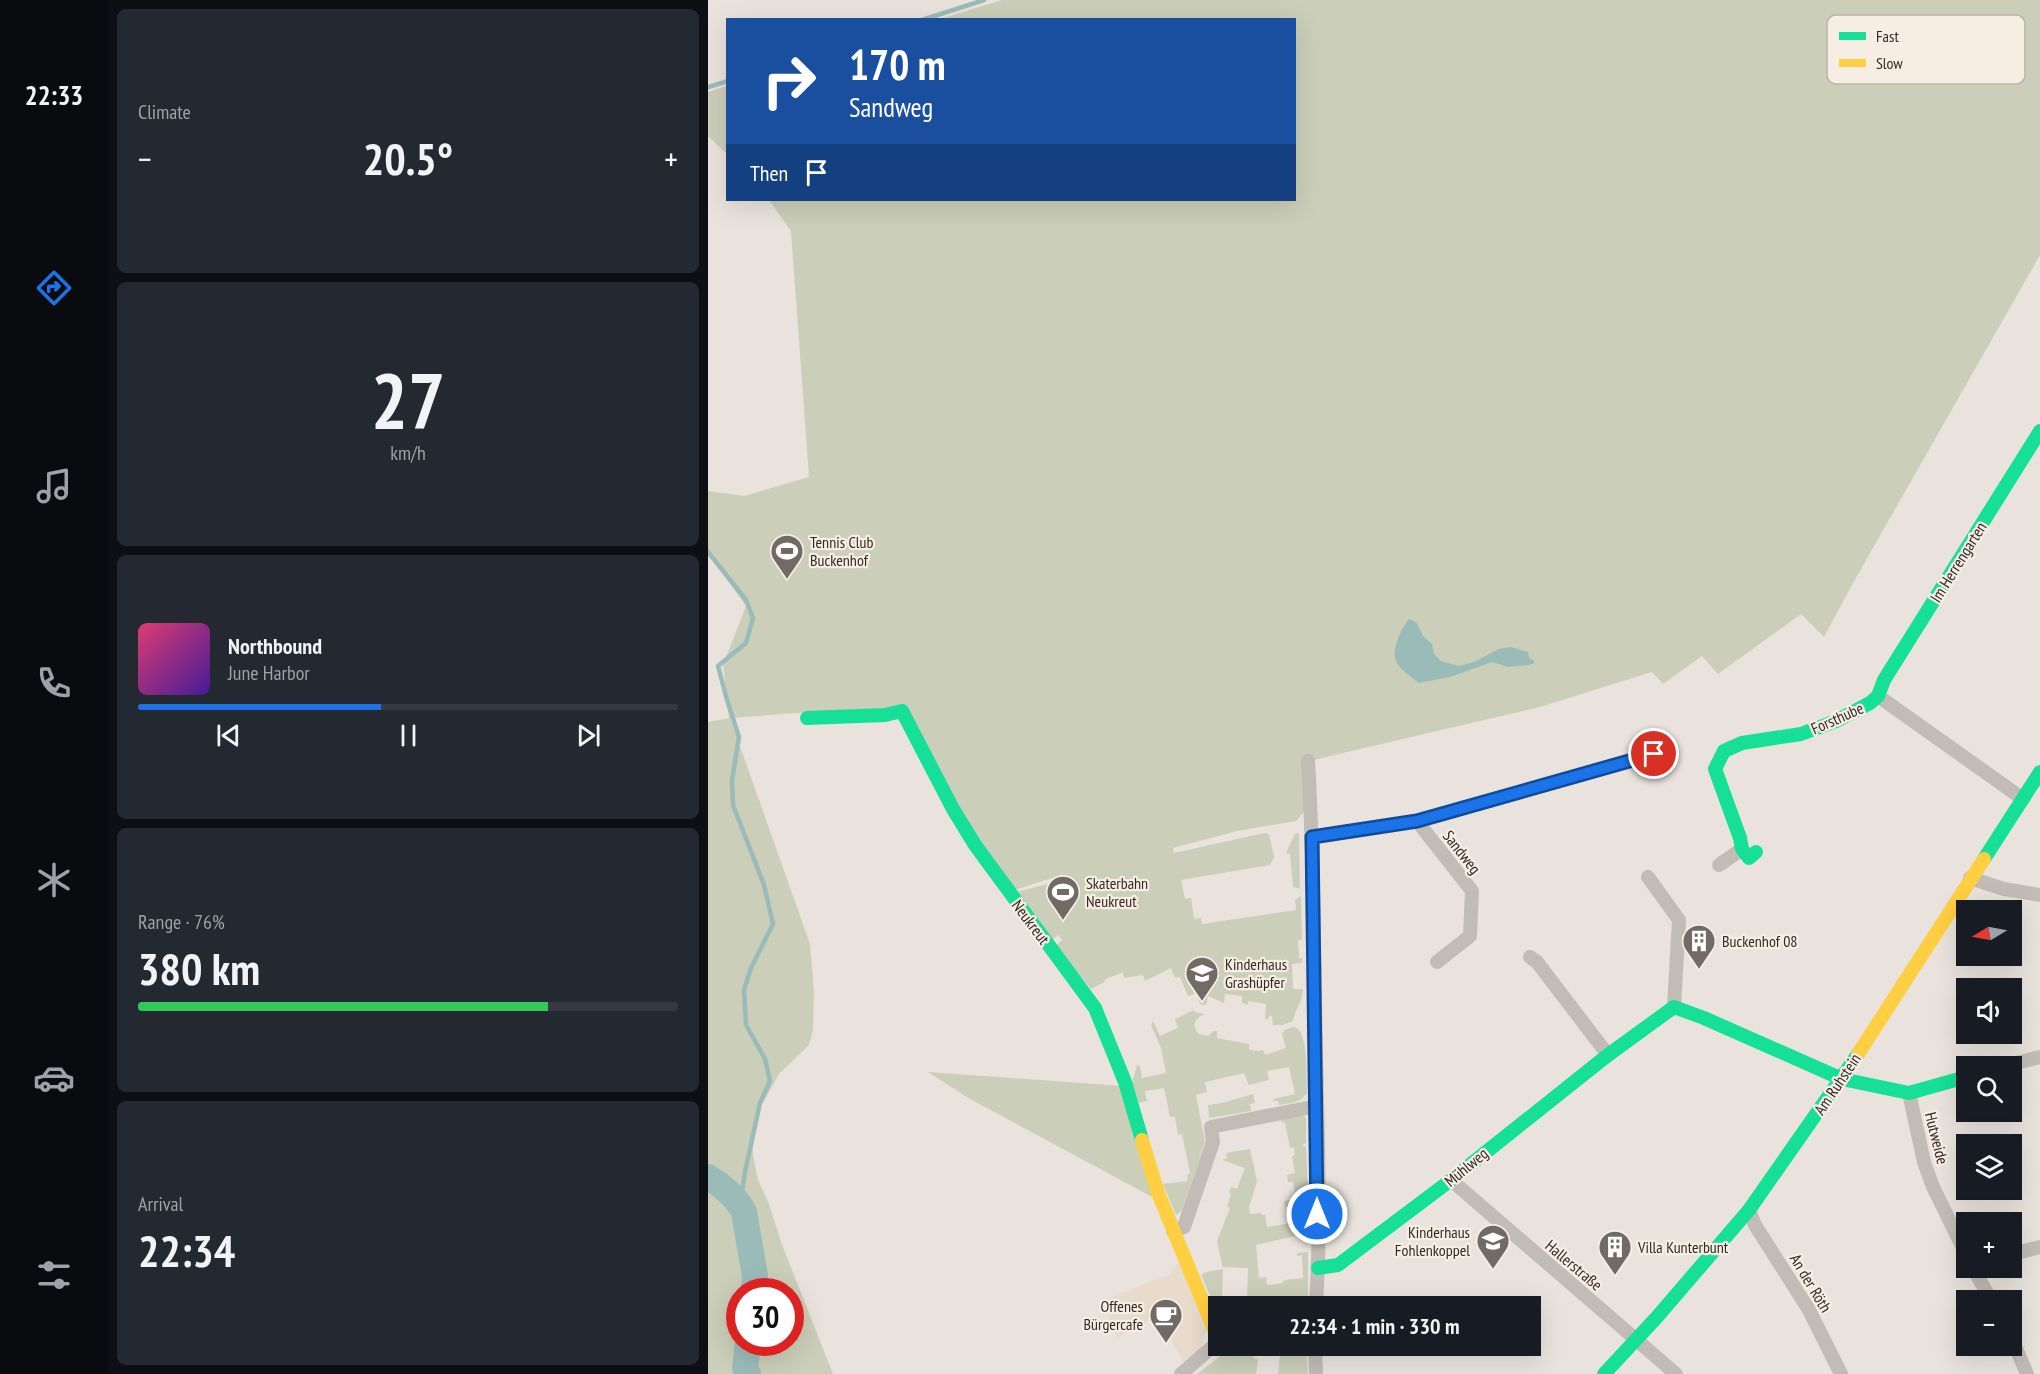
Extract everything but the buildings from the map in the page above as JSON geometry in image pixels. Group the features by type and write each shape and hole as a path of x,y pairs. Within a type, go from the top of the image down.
{"street":[{"name":"Im Herrengarten","path":"1878,696 1890,670 2040,431"},
{"name":"Forsthube","path":"1742,849 1714,769 1724,751 1742,743 1801,734 1836,721 1870,703 1878,696 2023,799"},
{"name":"Neukreut","path":"807,718 885,715 902,711 953,809 975,845 1095,1008 1125,1082 1158,1193 1208,1317"},
{"name":"Sandweg","path":"1312,837 1417,821 1654,754"},
{"path":"1308,761 1312,837 1317,1106 1317,1296"},
{"name":"Am Ruhstein","path":"1604,1374 1749,1210 1842,1079 2040,772"},
{"name":"Sandweg","path":"1417,821 1472,891 1470,936 1437,962"},
{"path":"1719,865 1742,849 1749,858 1756,852"},
{"path":"1648,878 1678,920 1674,1007 1842,1079 1909,1093 1956,1080"},
{"path":"1970,878 2012,891 2040,896"},
{"path":"1530,957 1537,962 1608,1055"},
{"name":"Mühlweg","path":"1318,1268 1338,1265 1451,1180 1608,1055 1674,1007"},
{"path":"2022,1062 2040,1057"},
{"name":"Hutweide","path":"1909,1093 1924,1162 1933,1187 1956,1234"},
{"path":"1173,1231 1184,1227 1213,1142 1211,1127 1317,1106"},
{"name":"Hallerstraße","path":"1451,1180 1676,1374"},
{"name":"An der Röth","path":"1749,1210 1755,1225 1809,1310 1841,1374"},
{"path":"2022,1252 2040,1247"},
{"path":"1181,1374 1208,1350"},
{"path":"1315,1356 1316,1374"},
{"path":"2019,1356 2027,1374"}],"green space":[{"path":"1002,0 2040,0 2040,255 1824,637 1801,614 1718,674 1702,656 1663,684 1652,672 1540,707 1309,761 1311,804 1296,821 1237,831 1173,848 1174,853 1264,833 1269,834 1274,857 1270,865 1181,880 1185,899 1191,898 1194,919 1201,918 1202,924 1296,910 1295,900 1301,896 1302,940 1298,940 1299,958 1302,958 1302,963 1292,964 1293,989 1303,989 1303,993 1293,1021 1283,1025 1273,1025 1272,1016 1265,1019 1266,1004 1248,1001 1248,1005 1242,1003 1242,996 1225,994 1224,1003 1208,996 1206,1005 1200,1004 1196,993 1188,996 1180,977 1175,978 1171,968 1145,981 1143,975 1124,978 1123,972 1091,989 1056,946 1062,940 1058,935 1051,941 1017,892 1055,882 1052,878 1008,892 898,712 809,712 730,718 810,944 814,992 813,1031 809,1045 779,1074 760,1108 753,1132 753,1155 758,1180 795,1278 726,1278 726,1356 804,1356 804,1300 833,1374 708,1374 708,722 729,718 723,665 746,606 708,553 708,491 744,496 809,477 791,231 770,201 1296,201 1296,18 943,18"},
{"path":"726,87 726,153 708,136 708,92"},
{"path":"1299,833 1300,889 1293,887 1290,854 1286,853 1295,834"},
{"path":"1194,1010 1205,1014 1195,1022 1195,1028 1199,1034 1208,1036 1217,1031 1217,1038 1249,1044 1249,1050 1263,1050 1265,1055 1286,1048 1282,1034 1285,1030 1294,1027 1299,1030 1304,1045 1307,1093 1302,1099 1291,1103 1279,1105 1278,1101 1273,1101 1273,1099 1295,1094 1289,1067 1267,1071 1269,1080 1249,1085 1244,1073 1205,1082 1207,1092 1196,1095 1205,1142 1182,1211 1176,1215 1163,1184 1188,1181 1187,1175 1190,1173 1182,1134 1178,1135 1175,1117 1170,1117 1164,1088 1145,1091 1147,1101 1139,1103 1132,1083 1137,1065 1140,1066 1142,1078 1166,1073 1161,1048 1151,1025 1153,1021 1160,1036 1178,1028 1175,1019"},
{"path":"928,1072 1123,1086 1156,1199 970,1099"},
{"path":"1253,1094 1255,1103 1250,1104 1251,1111 1209,1118 1208,1105"},
{"path":"1303,1114 1306,1119 1306,1143 1302,1145 1306,1147 1308,1193 1302,1198 1308,1200 1308,1233 1256,1245 1259,1278 1266,1277 1267,1285 1303,1278 1302,1255 1297,1256 1297,1253 1308,1252 1308,1296 1247,1296 1248,1268 1223,1267 1223,1269 1217,1241 1230,1208 1227,1206 1231,1187 1237,1189 1245,1168 1222,1160 1227,1158 1226,1153 1250,1149 1257,1181 1249,1207 1250,1214 1265,1215 1267,1227 1291,1223 1288,1207 1285,1207 1284,1201 1296,1199 1293,1182 1288,1182 1287,1175 1295,1173 1292,1156 1295,1155 1294,1147 1290,1148 1285,1123 1282,1123 1281,1116"},
{"path":"1223,1269 1222,1296 1210,1296 1201,1275"},
{"path":"1221,1356 1253,1356 1253,1358 1258,1359 1256,1374 1197,1374"},
{"path":"1280,1356 1307,1356 1308,1374 1278,1374"}],"shaded area":[{"path":"1183,1257 1208,1316 1208,1329 1201,1348 1183,1362 1159,1316 1117,1338 1102,1301 1170,1274"}],"water":[{"path":"1409,619 1417,623 1423,636 1432,644 1434,654 1441,661 1459,666 1474,662 1499,649 1511,647 1528,652 1530,665 1508,667 1492,662 1450,677 1419,683 1401,668 1395,658 1397,640"}],"waterway":[{"path":"928,18 984,0"},
{"path":"708,87 726,82"},
{"path":"708,552 746,600 753,618 746,643 718,666 739,737 732,780 733,805 764,885 773,924 751,968 744,990 746,1025 765,1059 770,1081 760,1103 740,1205"},
{"path":"708,1177 729,1192 744,1212 755,1278"},
{"path":"746,1356 745,1368 748,1374"}],"traffic: fast":[{"path":"1756,852 1749,858 1742,849 1715,769 1724,751 1742,743 1801,734 1836,721 1870,703 1878,696 1884,680 2040,431"},
{"path":"807,718 885,715 902,711 953,809 975,845 1095,1008 1125,1082 1142,1140"},
{"path":"1984,859 2040,772"},
{"path":"1318,1268 1338,1265 1451,1180 1608,1055 1674,1007 1842,1079 1909,1093 1956,1080"},
{"path":"1604,1374 1657,1317 1749,1210 1858,1054"}],"traffic: slow":[{"path":"1858,1054 1984,859"},
{"path":"1142,1140 1158,1193 1208,1315"}],"place":[{"name":"Tennis Club Buckenhof","path":"787,580"},
{"name":"Skaterbahn Neukreut","path":"1063,921"},
{"name":"Buckenhof 08","path":"1699,970"},
{"name":"Kinderhaus Grashüpfer","path":"1202,1002"},
{"name":"Kinderhaus Fohlenkoppel","path":"1493,1270"},
{"name":"Villa Kunterbunt","path":"1615,1276"},
{"name":"Offenes Bürgercafe","path":"1166,1344"}],"route":[{"path":"1317,1214 1312,837 1417,821 1654,754"}]}
